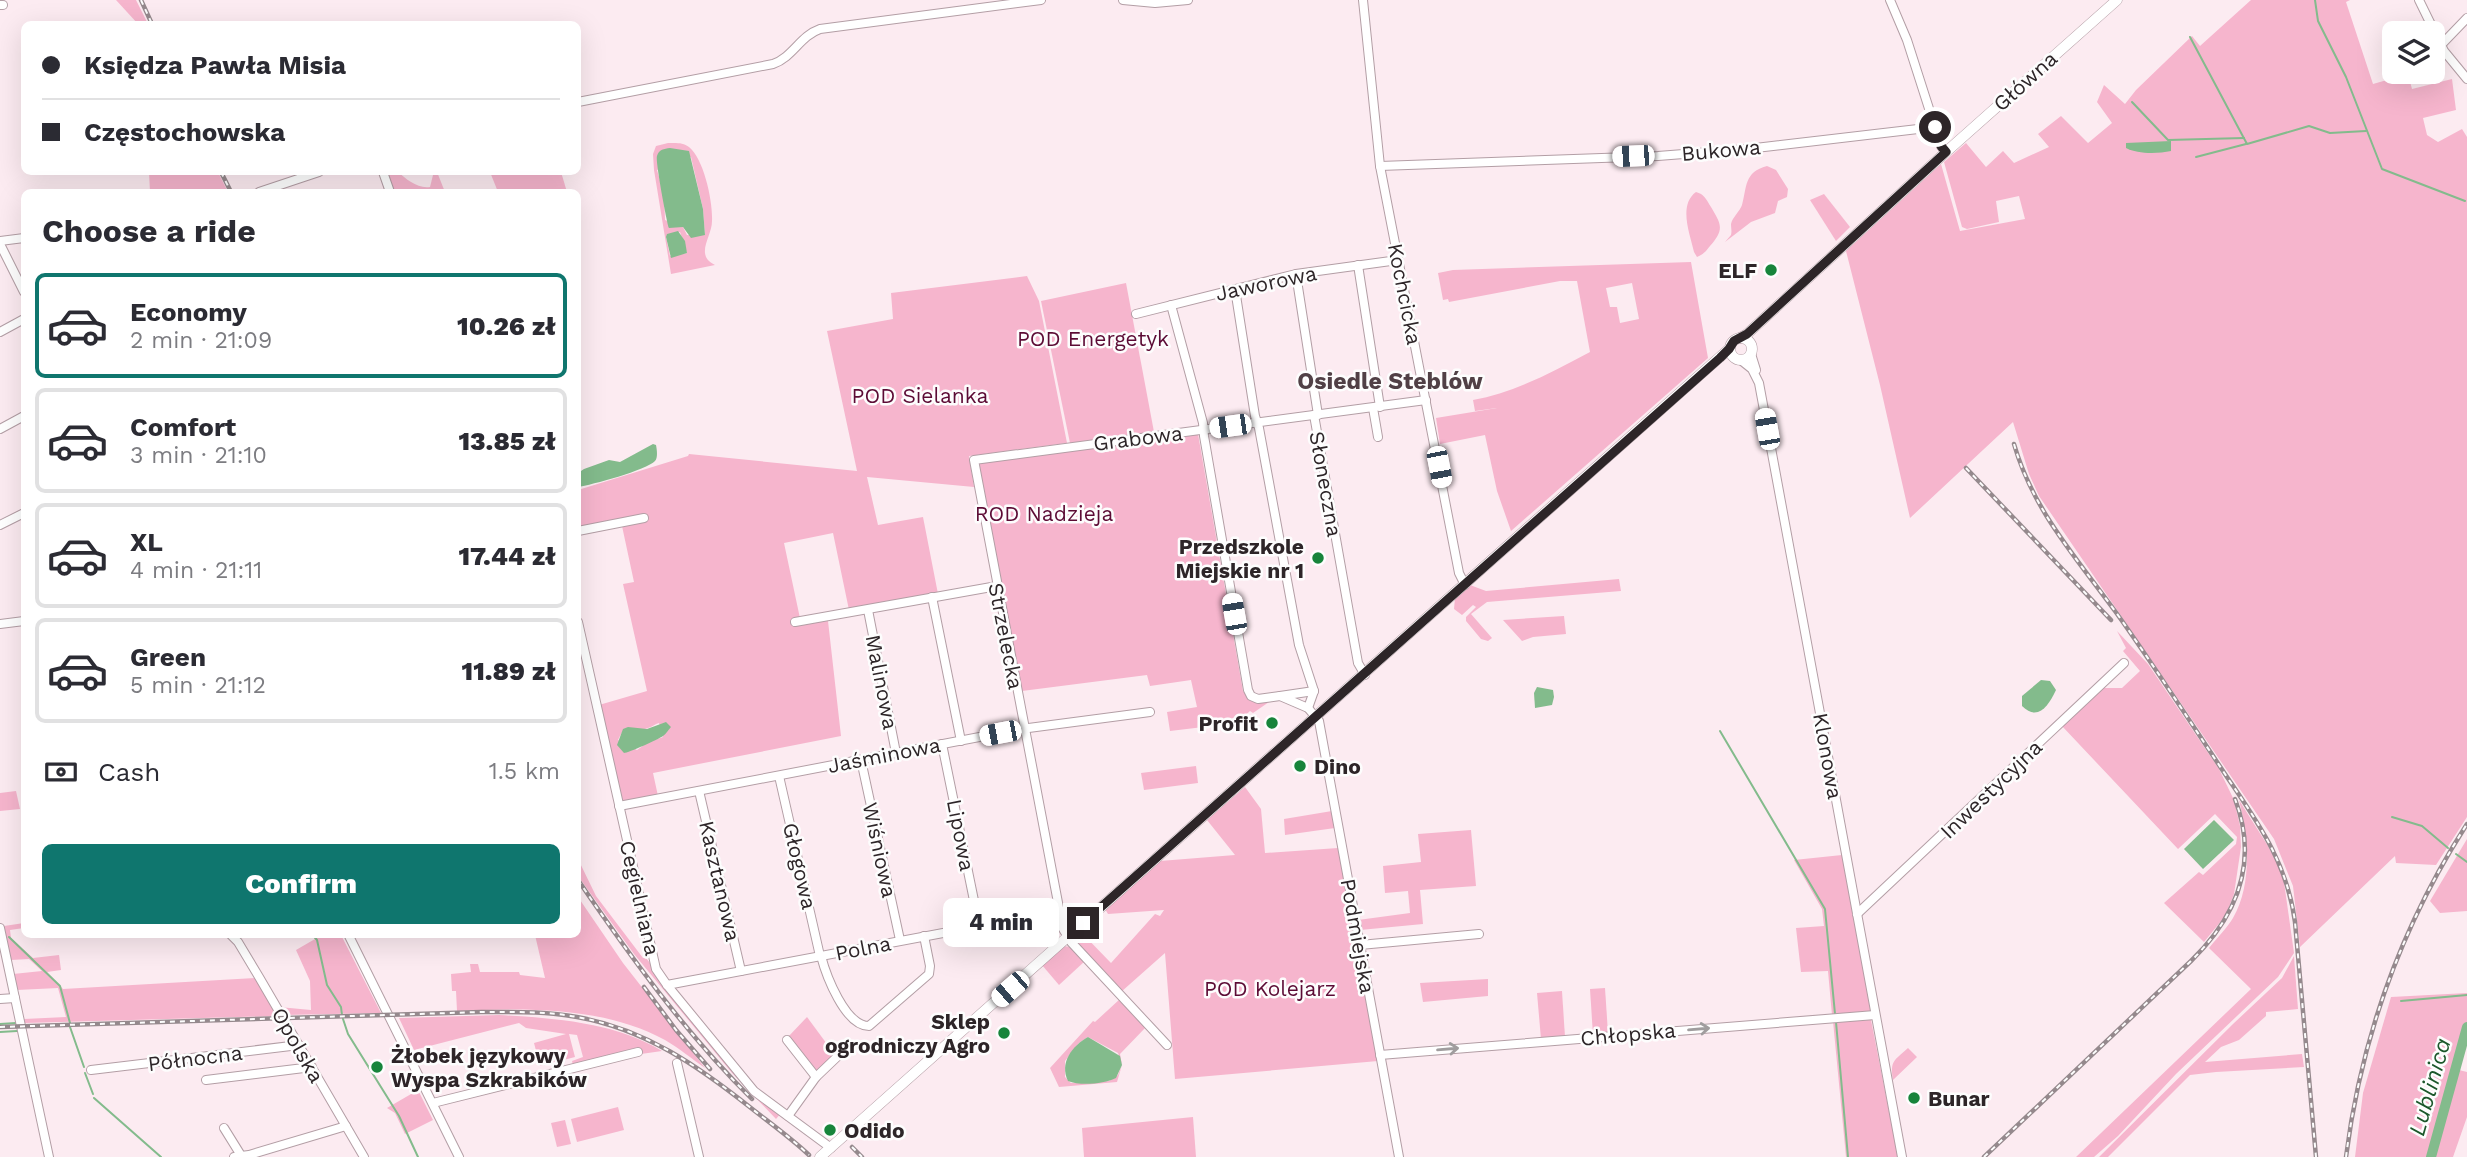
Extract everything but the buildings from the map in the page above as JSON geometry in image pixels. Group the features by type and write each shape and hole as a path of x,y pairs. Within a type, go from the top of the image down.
{"main road":[{"name":"Główna","path":"1741,353 1734,341 1747,334 2117,0"},
{"path":"820,1157 1705,370 1741,353 1762,319"},
{"path":"1740,338 1746,340 1741,353"}],"street":[{"path":"581,101 773,64 785,58 808,35 820,29 1041,0"},
{"path":"1123,0 1155,4 1188,0"},
{"name":"Kochcicka","path":"1363,0 1380,166 1459,573 1465,585"},
{"path":"1890,0 1941,146 1946,152"},
{"path":"2419,0 2429,21"},
{"path":"2445,41 2467,18"},
{"path":"2445,50 2467,79"},
{"name":"Bukowa","path":"1380,166 1658,156 1747,149 1935,127"},
{"path":"268,189 310,175"},
{"path":"21,238 0,242 21,286"},
{"name":"Jaworowa","path":"1136,314 1296,274 1398,260"},
{"path":"1358,265 1378,436"},
{"name":"Słoneczna","path":"1296,274 1316,415 1358,663 1364,675"},
{"path":"1234,289 1298,645 1314,691 1308,708"},
{"path":"1171,304 1203,429 1248,690 1251,696 1258,699 1314,691"},
{"path":"0,332 21,321"},
{"name":"Klonowa","path":"1741,353 1759,383 1902,1157"},
{"name":"Grabowa","path":"975,459 1426,400"},
{"path":"0,429 21,418"},
{"name":"Strzelecka","path":"975,459 1024,729 1067,937"},
{"path":"0,525 21,514"},
{"path":"581,530 644,518"},
{"name":"Malinowa","path":"795,622 997,586"},
{"path":"932,597 961,741"},
{"name":"Malinowa","path":"868,610 896,753"},
{"path":"0,624 21,621"},
{"name":"Cegielniana","path":"581,635 656,969 750,1087 831,1147"},
{"name":"Inwestycyjna","path":"1857,914 2124,663"},
{"path":"1280,696 1308,708 1316,716"},
{"name":"Jaśminowa","path":"619,806 1024,729 1150,712"},
{"name":"Podmiejska","path":"1316,716 1399,1157"},
{"name":"Lipowa","path":"942,744 979,925"},
{"name":"Wiśniowa","path":"861,760 900,940"},
{"name":"Głogowa","path":"779,776 820,956 834,992 856,1021 868,1027 928,975 930,966 924,936"},
{"name":"Kasztanowa","path":"699,791 741,971"},
{"name":"Polna","path":"667,985 1060,911"},
{"path":"0,928 3,961 15,998 49,1157"},
{"path":"1360,945 1479,934"},
{"path":"1067,937 1167,1045"},
{"name":"Opolska","path":"234,938 363,1157"},
{"path":"350,938 459,1157"},
{"path":"0,999 15,998"},
{"name":"Chłopska","path":"1380,1055 1875,1015"},
{"path":"787,1040 816,1077"},
{"name":"Północna","path":"90,1070 299,1045"},
{"path":"432,1103 638,1052"},
{"path":"788,1116 816,1077 837,1057"},
{"path":"677,1063 699,1157"},
{"path":"206,1080 312,1067"},
{"path":"234,1157 242,1157 346,1126"},
{"path":"224,1128 242,1157"}],"green space":[{"path":"116,0 136,0 146,21 135,21"},
{"path":"2251,0 2350,0 2346,2 2373,84 2382,81 2382,84 2411,84 2412,89 2445,84 2445,81 2452,79 2456,110 2423,118 2427,135 2438,142 2462,129 2467,137 2467,817 2436,865 2396,863 2395,856 2300,947 2293,886 2274,839 2039,496 2029,474 2013,422 1910,518 1846,251 1941,164 1960,231 2025,219 2019,196 1996,201 1999,222 1967,229 1962,227 1944,162 1966,143 1986,167 2003,151 2014,163 2049,147 2038,134 2061,116 2088,143 2112,123 2097,102 2104,85 2125,104 2192,36 2200,46"},
{"path":"668,143 684,144 699,161 709,192 712,213 705,253 707,259 715,265 671,274 654,170 653,154 656,146","holes":["691,157 703,209 705,235 687,235 683,227 665,220 664,194 657,170","680,232 687,253 670,256 666,237"]},
{"path":"1767,166 1776,170 1788,189 1787,197 1778,201 1775,213 1751,222 1725,242 1731,235 1731,224 1742,205 1750,176"},
{"path":"149,175 220,175 226,189 150,189"},
{"path":"387,175 402,175 412,183 430,187 433,175 438,175 444,189 391,189"},
{"path":"491,175 562,175 566,189 497,189"},
{"path":"1696,192 1706,199 1720,227 1715,240 1697,257 1686,212"},
{"path":"1824,194 1850,227 1836,241 1810,200"},
{"path":"1691,262 1708,358 1511,531 1497,491 1485,435 1440,444 1436,418 1497,408 1475,411 1473,400 1518,387 1590,352 1577,281 1560,281 1449,302 1448,299 1443,300 1438,273 1453,270","holes":["1632,283 1639,319 1620,323 1617,307 1610,307 1606,288"]},
{"name":"POD Sielanka","path":"1027,276 1039,301 1067,443 969,456 974,487 867,477 878,525 923,517 938,594 849,610 833,533 784,543 801,623 828,621 841,736 653,773 658,796 621,803 599,705 647,691 623,584 634,582 622,526 644,521 581,529 581,489 689,454 857,471 827,331 893,319 891,293","holes":["659,723 663,737 648,742 637,750 618,740 627,728 649,728"]},
{"name":"POD Energetyk","path":"1126,283 1154,432 1070,443 1041,301"},
{"name":"ROD Nadzieja","path":"1198,434 1243,691 1246,694 1280,700 1269,702 1253,713 1250,711 1237,723 1170,731 1167,712 1197,707 1191,680 1150,686 1147,675 1022,691 977,464"},
{"path":"1619,579 1621,591 1487,602 1471,614 1492,638 1488,641 1481,639 1466,621 1466,617 1476,607 1473,605 1462,615 1454,609 1455,598 1470,585 1486,591"},
{"path":"1564,616 1566,634 1533,637 1522,641 1503,620"},
{"path":"2117,631 2148,664 2219,769 2234,800 2240,826 2241,847 2234,894 2226,915 2204,942 2164,903 2199,872 2203,875 2236,844 2237,837 2215,814 2178,849 2062,726 2103,688 2122,688 2140,671 2123,651 2126,648"},
{"path":"1196,766 1198,783 1144,790 1141,773"},
{"name":"POD Kolejarz","path":"1245,787 1261,809 1265,853 1338,848 1378,1061 1175,1079 1165,953 1121,992 1074,944 1075,936 1080,931 1111,963 1155,914 1160,916 1164,910 1108,914 1105,909 1160,861 1235,855 1207,820"},
{"path":"16,791 20,809 0,811 0,793"},
{"path":"2239,800 2283,875 2294,953 2278,977 2176,1074 2118,1136 2094,1157 2076,1157 2251,989 2209,948 2233,918 2244,890 2247,860 2245,829"},
{"path":"1332,811 1335,828 1285,835 1284,819"},
{"path":"1471,830 1476,886 1420,890 1423,924 1360,930 1358,920 1410,913 1408,891 1385,893 1383,866 1421,862 1418,834"},
{"path":"2467,839 2467,911 2440,913 2430,901"},
{"path":"1842,855 1871,1011 1832,1015 1828,971 1801,972 1796,928 1824,926 1822,909 1794,860"},
{"path":"581,865 596,896 643,958 646,958 740,1078 781,1113 776,1119 732,1073 634,954 581,880"},
{"path":"581,901 623,963 705,1068 665,1040 641,1029 589,1015 509,1009 457,1011 456,991 452,991 451,974 471,972 470,964 478,964 480,972 519,972 520,975 545,978 536,938 581,938"},
{"path":"21,923 21,928 10,930 11,938 33,958 59,955 61,970 47,972 63,989 255,978 278,1016 25,1023 24,1019 66,1017 58,988 17,990 13,974 42,971 29,959 11,960 4,926"},
{"path":"343,938 381,1013 284,1015 279,1007 311,1010 310,981 296,950 315,939"},
{"path":"1062,946 1072,947 1085,961 1059,985 1042,965"},
{"path":"2294,956 2298,1009 2266,1012 2266,1016 2239,1040 2221,1047 2205,1062 2302,1054 2304,1067 2190,1075 2108,1157 2099,1157 2282,978"},
{"path":"1488,979 1488,996 1423,1002 1420,983"},
{"path":"1605,988 1608,1033 1593,1035 1590,989"},
{"path":"1562,991 1565,1037 1541,1039 1537,993"},
{"path":"2467,993 2467,1028 2455,1069 2467,1072 2467,1117 2453,1157 2355,1157 2363,1093 2391,997"},
{"path":"1120,999 1146,1027 1120,1054 1122,1065 1117,1082 1059,1087 1050,1068 1093,1021","holes":["1088,1037 1118,1053 1122,1065 1118,1075 1109,1081 1071,1083 1065,1077 1065,1061 1079,1043"]},
{"path":"499,1015 583,1023 644,1041 662,1051 641,1054 639,1047 573,1065 572,1061 583,1057 577,1035 569,1034 575,1057 540,1066 534,1043 566,1034 526,1028 519,1023 414,1050 399,1018"},
{"path":"807,1017 838,1059 820,1079 788,1037"},
{"path":"1871,1020 1898,1157 1846,1157 1833,1021"},
{"path":"1908,1048 1917,1057 1893,1080 1894,1061"},
{"path":"418,1090 433,1120 405,1134 395,1113 387,1108"},
{"path":"618,1107 624,1130 577,1142 571,1119"},
{"path":"1193,1117 1196,1157 1084,1157 1082,1128"},
{"path":"565,1120 571,1144 557,1147 551,1123"}],"shaded area":[{"path":"2171,141 2171,151 2165,152 2141,152 2126,148 2126,143"},
{"path":"670,148 689,151 703,209 705,235 691,238 683,227 669,228 657,156 660,151"},
{"path":"678,231 685,241 687,253 671,258 666,237 667,234"},
{"path":"653,444 656,445 657,456 650,465 581,486 581,471 584,469 609,460 620,462"},
{"path":"2041,680 2050,681 2056,690 2042,710 2028,711 2022,706 2022,696"},
{"path":"1537,687 1553,690 1552,705 1535,708 1534,693"},
{"path":"666,722 671,727 663,736 650,743 624,753 617,745 623,729 647,729"},
{"path":"2214,820 2234,840 2203,869 2184,849"},
{"path":"1088,1037 1120,1056 1122,1065 1116,1078 1092,1084 1068,1081 1066,1062 1072,1050"}],"waterway":[{"name":"Lublinica","path":"2315,0 2318,21 2346,77 2382,169 2465,201"},
{"path":"2190,37 2247,144 2309,126 2330,133 2366,131"},
{"path":"2132,102 2168,140 2244,138"},
{"path":"2196,157 2246,144"},
{"path":"1720,731 1825,909 1835,1014"},
{"path":"2392,817 2422,826 2448,848"},
{"path":"2456,854 2467,862"},
{"path":"9,937 60,986 70,1023"},
{"path":"315,938 327,985 341,1007 342,1015"},
{"path":"2401,1001 2467,995"},
{"path":"343,1019 348,1034 399,1116 418,1157"},
{"path":"1836,1022 1848,1157"},
{"path":"0,1024 16,1023"},
{"path":"70,1027 84,1067"},
{"name":"Lublinica","path":"2431,1157 2467,1027"},
{"path":"0,1032 17,1031"},
{"path":"85,1073 93,1094"},
{"path":"94,1098 161,1157"}],"railway":[{"path":"141,0 151,21"},
{"path":"222,175 230,189"},
{"path":"2014,444 2032,490 2057,532 2171,692 2249,809 2278,862 2291,900 2295,922 2316,1157"},
{"path":"1966,468 2111,620"},
{"path":"1984,1157 2191,961 2221,926 2239,887 2244,866 2242,822 2235,799"},
{"path":"2346,1157 2362,1069 2388,984 2423,902 2467,824"},
{"path":"581,884 660,994 704,1048 752,1099"},
{"path":"644,987 710,1069"},
{"path":"0,1027 481,1012 565,1015 625,1030 670,1051 731,1093 809,1155"},
{"path":"852,1147 862,1157"}],"place":[{"name":"ELF","path":"1771,270"},
{"name":"Przedszkole Miejskie nr 1","path":"1318,558"},
{"name":"Profit","path":"1272,723"},
{"name":"Dino","path":"1300,766"},
{"name":"Sklep ogrodniczy Agro","path":"1004,1033"},
{"name":"Żłobek językowy Wyspa Szkrabików","path":"377,1067"},
{"name":"Bunar","path":"1914,1098"},
{"name":"Odido","path":"830,1130"}],"district":[{"name":"Osiedle Steblów","path":"1390,381"}],"route":[{"path":"1083,923 1418,628 1946,152 1941,146 1935,127"}]}
